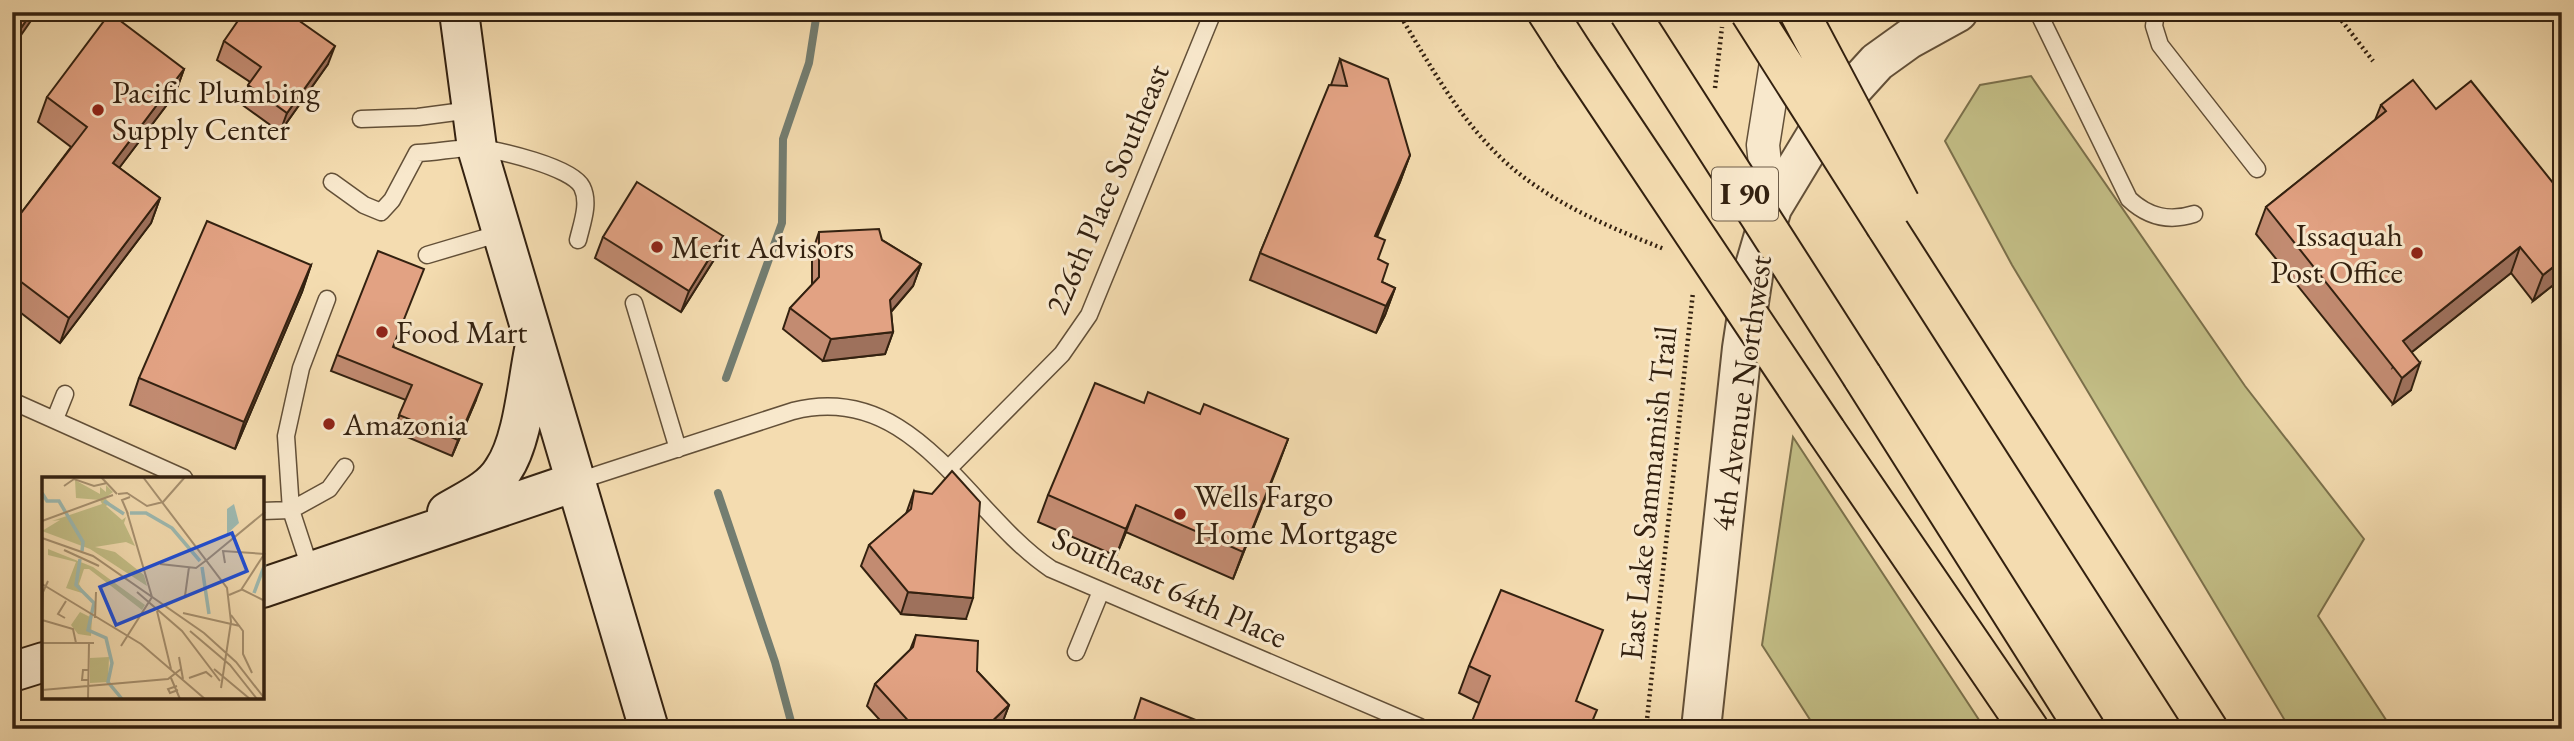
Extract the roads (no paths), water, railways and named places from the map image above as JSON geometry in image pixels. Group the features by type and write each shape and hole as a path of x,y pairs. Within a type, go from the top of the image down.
{"highway":[{"path":"1547,12 1826,431 2029,729"},
{"name":"I 90","path":"1629,12 2085,729"},
{"path":"1750,12 1893,214"},
{"path":"1799,12 1893,214 1998,400 2208,729"}],"main road":[{"path":"458,12 477,148 649,729"},
{"name":"4th Avenue Northwest","path":"1701,729 1746,322 1754,269 1772,208 1827,117 1877,62 1909,39 1958,12"},
{"path":"391,544 482,492 503,471 517,431 534,346"},
{"path":"264,587 575,482"},
{"path":"12,672 42,663"}],"street":[{"path":"1780,194 1765,164 1763,145 1784,12"}],"lane":[{"name":"226th Place Southeast","path":"948,468 1062,354 1089,315 1213,12"},
{"path":"2038,12 2129,198 2152,215 2170,219 2194,214"},
{"path":"2156,12 2154,26 2160,45 2257,169"},
{"path":"361,119 418,117 471,110"},
{"path":"332,183 364,205 381,212 392,200 417,153 477,148 550,166 575,177 582,187 586,204 578,240"},
{"path":"427,255 501,233"},
{"path":"311,571 291,510 286,436 302,368 327,299"},
{"path":"634,303 678,449"},
{"path":"55,419 65,394"},
{"path":"12,401 182,477"},
{"name":"Southeast 64th Place","path":"575,482 793,411 826,406 846,408 901,429 923,444 1018,545 1036,560 1101,592 1420,727"},
{"path":"264,511 291,510 329,489 345,467"},
{"path":"1076,652 1101,592"}],"waterway":[{"path":"726,378 782,223 783,139 809,63 817,12"},
{"path":"718,493 775,662 793,729"}],"place":[{"name":"Pacific Plumbing Supply Center","path":"98,110"},
{"name":"Merit Advisors","path":"657,247"},
{"name":"Issaquah Post Office","path":"2417,253"},
{"name":"Food Mart","path":"382,332"},
{"name":"Amazonia","path":"329,424"},
{"name":"Wells Fargo Home Mortgage","path":"1180,514"}]}
